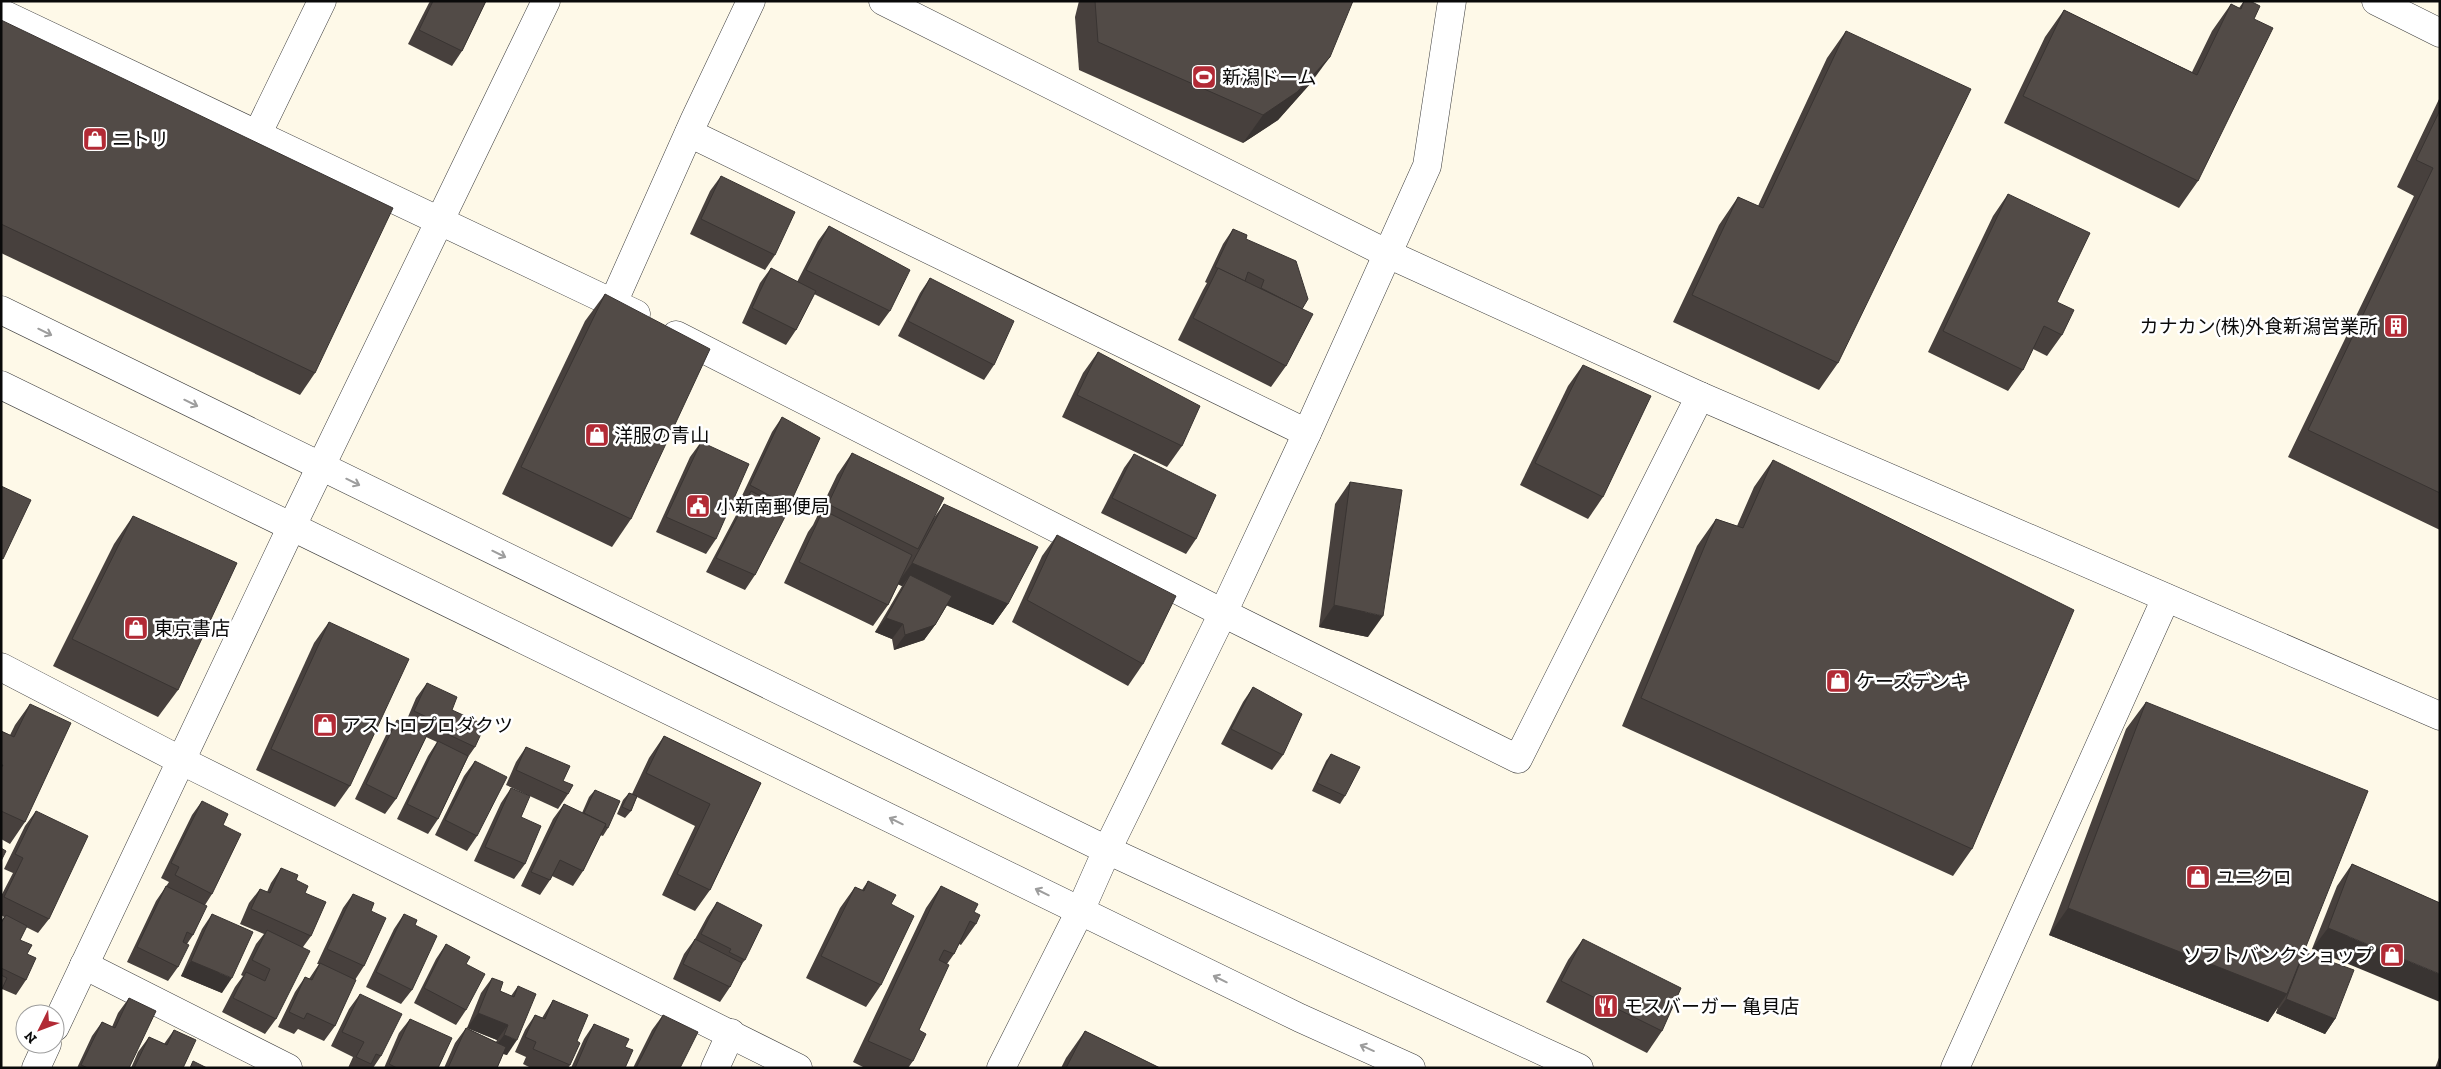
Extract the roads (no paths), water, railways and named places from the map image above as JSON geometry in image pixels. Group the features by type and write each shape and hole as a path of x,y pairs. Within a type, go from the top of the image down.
{"street":[{"path":"257,135 322,1"},
{"path":"65,1006 292,526 546,1"},
{"path":"613,303 689,133 751,1"},
{"path":"883,1 1388,254 1700,396 2440,716"},
{"path":"1001,1068 1080,910 1107,850 1223,613 1308,433 1427,166 1452,1"},
{"path":"2376,1 2440,33"},
{"path":"1,13 613,303 1223,613 1518,759 1700,396"},
{"path":"689,133 1308,433"},
{"path":"1,310 1107,850 1579,1068"},
{"path":"1,385 1300,1018 1411,1068"},
{"path":"1955,1068 2166,598"},
{"path":"1,667 182,761 798,1068"},
{"path":"84,965 288,1068"},
{"path":"715,1068 731,1033"},
{"path":"36,1068 42,1054"}],"place":[{"name":"新潟ドーム","path":"1204,77"},
{"name":"ニトリ","path":"95,139"},
{"name":"カナカン(株)外食新潟営業所","path":"2396,326"},
{"name":"洋服の青山","path":"597,435"},
{"name":"小新南郵便局","path":"698,506"},
{"name":"東京書店","path":"136,628"},
{"name":"ケーズデンキ","path":"1838,681"},
{"name":"アストロプロダクツ","path":"325,725"},
{"name":"ユニクロ","path":"2198,877"},
{"name":"ソフトバンクショップ","path":"2392,955"},
{"name":"モスバーガー 亀貝店","path":"1606,1006"}]}
